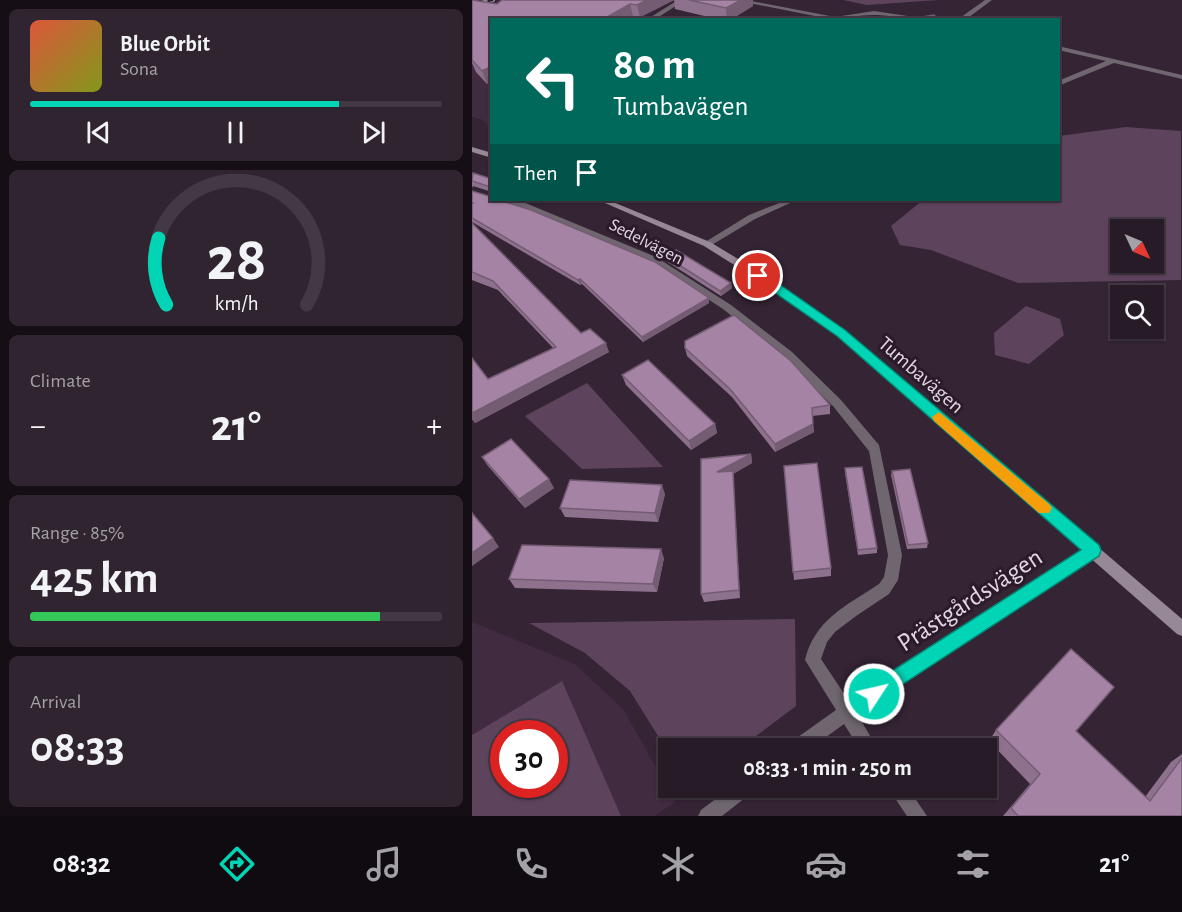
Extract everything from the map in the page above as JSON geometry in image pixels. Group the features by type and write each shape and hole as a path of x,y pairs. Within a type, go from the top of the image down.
{"main road":[{"path":"472,149 490,155"},
{"path":"472,158 490,162"},
{"name":"Tumbavägen","path":"604,201 707,243 841,333 1182,629"}],"street":[{"path":"652,18 682,0"},
{"path":"737,0 827,18"},
{"path":"963,18 989,0"},
{"path":"839,18 874,13 897,17"},
{"path":"1060,48 1182,76"},
{"path":"1060,83 1113,61"},
{"name":"Sedelvägen","path":"506,201 520,204 652,259 736,314 788,355 837,403 875,449 895,555 891,580 884,590 825,630 814,651 813,660 817,670 846,714"},
{"path":"707,243 752,217 791,201"},
{"name":"Prästgårdsvägen","path":"811,738 1093,550"},
{"path":"846,714 862,738"},
{"path":"707,816 731,798"},
{"path":"904,798 918,816"}],"shaded area":[{"path":"501,0 673,0 643,18 490,18 490,127 483,120 472,117 472,7"},
{"path":"843,0 939,0 867,5"},
{"path":"1126,127 1181,131 1181,280 1018,283 931,250 900,245 891,226 922,201 1060,201 1060,136"},
{"path":"1026,306 1060,319 1064,335 1029,364 995,355 994,333"},
{"path":"587,383 663,467 582,469 525,416"},
{"path":"795,619 796,706 753,738 659,738 630,691 585,653 529,623"},
{"path":"472,622 575,664 624,710 658,771 658,798 673,798 675,802 655,816 472,816"},
{"path":"562,681 621,816 472,816 472,735 490,724 490,798 568,798 568,720 497,720"}],"building":[{"path":"472,0 497,4 502,0 647,0 637,5 630,4 606,18 490,18 490,67 482,71 472,60"},
{"path":"689,0 741,0 726,8"},
{"path":"934,15 937,18 916,18"},
{"path":"473,173 490,178 490,187 472,181"},
{"path":"472,191 490,196 490,201 502,201 531,210 655,262 709,298 642,337 580,279 578,280 472,218 472,204 474,203 472,203"},
{"path":"472,223 581,333 590,329 606,343 472,413 472,358 488,379 556,347 493,281 472,272"},
{"path":"676,250 731,283 720,291 665,256"},
{"path":"734,315 791,361 830,405 812,408 813,424 775,444 730,389 685,348 685,341"},
{"path":"648,360 715,424 689,441 622,375"},
{"path":"511,439 549,479 519,499 482,457"},
{"path":"751,454 717,472 733,471 739,590 701,594 701,459"},
{"path":"817,463 831,568 793,572 784,466"},
{"path":"862,467 877,548 858,550 845,468"},
{"path":"910,469 928,543 908,545 892,471"},
{"path":"570,480 662,485 655,513 560,508"},
{"path":"472,513 493,538 472,553"},
{"path":"522,545 661,549 653,584 509,579"},
{"path":"1071,649 1114,687 1076,731 1150,801 1182,758 1182,816 1018,816 1011,808 1040,774 996,730"}],"railway":[{"path":"472,5 493,0"}],"slow traffic":[{"path":"939,417 1044,508"}],"route":[{"path":"758,276 841,333 1093,550 874,694"}]}
